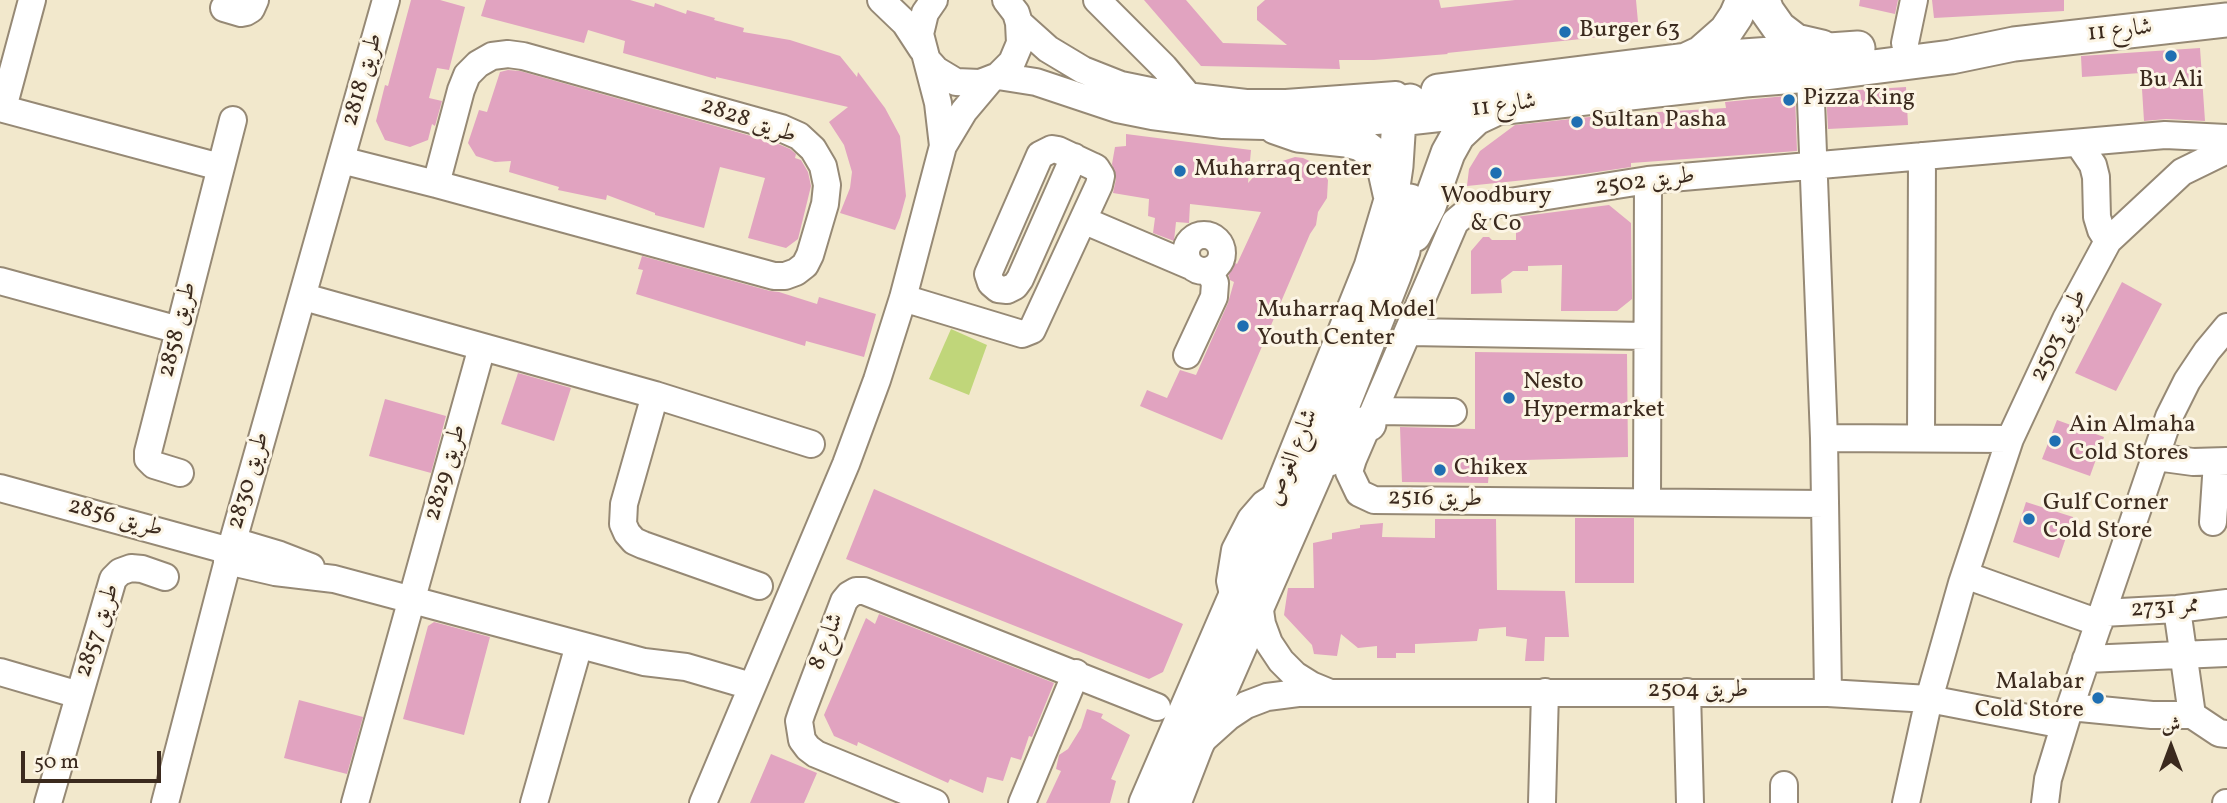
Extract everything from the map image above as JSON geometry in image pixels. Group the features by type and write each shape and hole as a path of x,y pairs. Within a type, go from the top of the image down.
{"main road":[{"path":"1686,61 1701,53 1720,37 1744,0"},
{"path":"1762,0 1779,28 1796,41 1838,50"},
{"name":"شارع 11","path":"1408,106 1686,61 1810,75 1951,57 2014,44 2227,20"},
{"name":"شارع 11","path":"1408,106 1498,107 1755,67 1838,50 1905,43 1971,40 2014,44"},
{"name":"شارع الغوص","path":"1174,803 1247,602 1280,493 1371,267 1391,200 1408,106"},
{"name":"شارع الغوص","path":"1146,803 1317,470 1389,288 1402,251 1414,168 1408,106"},
{"path":"1402,251 1429,206 1448,153 1458,135 1476,118 1498,107"},
{"path":"1275,127 1298,135 1346,139 1361,144 1374,154 1384,167 1391,200"},
{"path":"1317,470 1331,457 1350,430 1372,418"}],"street":[{"path":"32,0 1,108 220,167"},
{"path":"224,8 246,12 251,9 255,0"},
{"name":"طريق 2818","path":"341,160 386,0"},
{"path":"881,0 905,23 927,58"},
{"path":"934,0 925,13 920,34 938,103 943,146"},
{"path":"1097,0 1164,67 1190,98"},
{"path":"1744,0 1755,67"},
{"path":"1755,67 1762,0"},
{"path":"1905,43 1914,0"},
{"path":"703,803 846,464 877,380 903,298 943,146 964,111 1012,62 1017,53 1020,33 1011,7"},
{"name":"شارع 11","path":"1011,7 1048,49 1083,70 1121,85 1190,98 1246,103 1408,106"},
{"name":"طريق 2828","path":"341,160 774,276 785,276 805,265 825,204 827,185 823,166 813,149 799,136 781,128 523,55 508,54 492,57 478,64 467,75 436,184"},
{"name":"شارع 11","path":"927,58 945,77 956,82 968,84 994,78 1036,82 1118,109 1223,125 1275,127 1408,106"},
{"path":"1810,75 1824,438 1828,693"},
{"name":"طريق 2858","path":"180,473 153,465 148,456 233,120"},
{"name":"طريق 2502","path":"1478,207 1648,180 2165,135 2227,138"},
{"path":"2078,143 2092,164 2096,177 2097,217 2108,241"},
{"path":"903,298 1022,334 1028,333 1035,326 1099,185 1101,176 1096,168 1074,157 1052,149 1040,155 990,266 988,274 991,283 998,289 1007,290 1015,286 1074,157"},
{"name":"طريق 2503","path":"1906,803 1929,699 1965,575 2010,439 2066,319 2108,241 2182,172 2227,150"},
{"path":"1921,438 1922,156"},
{"name":"طريق 2830","path":"165,803 230,551 341,160"},
{"path":"1647,502 1648,180"},
{"name":"طريق 2516","path":"1478,207 1466,212 1455,222 1353,459 1349,472 1359,493 1374,500 1825,504"},
{"path":"1083,220 1200,268 1215,283 1213,297 1187,355"},
{"path":"1027,264 1057,277"},
{"path":"0,281 179,330"},
{"path":"304,297 655,395 811,444"},
{"path":"2045,803 2048,779 2067,716 2169,417 2187,381 2227,327"},
{"path":"1409,331 1647,337"},
{"name":"طريق 2829","path":"355,803 482,347"},
{"path":"655,395 622,514 627,533 634,541 643,545 759,586"},
{"path":"1372,418 1453,412"},
{"path":"1824,438 2010,439"},
{"path":"2156,457 2181,461 2222,461 2213,522"},
{"name":"طريق 2856","path":"0,488 230,551"},
{"path":"230,551 275,572 334,579 644,662 686,667 747,695"},
{"name":"طريق 2857","path":"48,803 113,579 120,572 131,568 165,577"},
{"path":"1965,575 2100,618"},
{"name":"شارع 8","path":"935,803 816,754 802,740 799,721 802,712 844,601 856,591 864,591 1157,707"},
{"name":"طريق 2504","path":"1247,602 1281,661 1295,675 1330,693"},
{"name":"ممر 2731","path":"2100,618 2227,603"},
{"path":"2177,609 2192,715 2219,733 2227,734"},
{"path":"534,803 579,645"},
{"path":"2086,659 2227,653"},
{"name":"طريق 2857","path":"0,672 79,695"},
{"path":"1022,803 1076,673"},
{"path":"1542,803 1545,692"},
{"path":"1687,692 1690,803"},
{"name":"طريق 2504","path":"1196,746 1246,705 1283,694 1828,693 1929,699 2067,716 2192,715"}],"green space":[{"path":"951,329 987,345 969,395 929,379"}],"building":[{"path":"411,0 440,0 465,7 449,70 437,68 429,98 442,101 435,126 432,124 428,140 410,147 385,140 376,121"},
{"path":"486,0 630,0 654,7 655,3 686,14 687,10 715,18 714,20 744,28 743,32 790,40 840,56 857,77 858,72 885,108 900,136 906,196 895,230 840,213 850,188 852,172 844,145 829,122 848,107 716,79 623,53 625,41 588,30 584,43 481,16"},
{"path":"1144,0 1186,0 1223,43 1287,45 1257,20 1257,7 1265,0 1439,0 1441,8 1515,0 1636,0 1639,33 1448,54 1339,60 1340,69 1201,66"},
{"path":"1860,0 1898,0 1895,14 1859,6"},
{"path":"1932,0 2064,0 2064,11 1934,18"},
{"path":"2200,48 2205,121 2144,121 2141,73 2082,77 2081,56"},
{"path":"520,71 790,149 808,172 811,186 798,239 786,248 748,238 765,178 720,167 704,228 655,215 607,195 606,200 558,190 559,187 509,172 511,161 495,162 476,156 468,143 479,110 487,112 500,72"},
{"path":"1906,87 1908,125 1828,129 1826,92"},
{"path":"1795,95 1797,151 1631,163 1631,167 1583,174 1467,186 1469,169 1480,151 1515,125 1608,115 1726,108 1725,102"},
{"name":"Muharraq Model Youth Center","path":"1126,134 1251,150 1248,183 1269,160 1273,164 1295,157 1318,165 1328,180 1327,198 1318,212 1316,225 1222,440 1140,406 1147,390 1167,398 1180,370 1196,375 1228,303 1234,282 1230,280 1228,273 1232,261 1237,264 1261,212 1190,204 1189,223 1176,222 1174,241 1153,233 1155,218 1148,216 1149,199 1113,193 1116,179 1112,164 1115,147 1126,146"},
{"path":"1609,205 1631,223 1632,299 1617,311 1561,311 1562,265 1528,266 1528,271 1513,271 1501,280 1502,293 1471,294 1471,251 1483,237 1492,240 1516,240 1516,217"},
{"path":"642,256 817,304 819,297 876,314 864,357 806,341 805,346 636,294 643,270 638,269"},
{"path":"2122,282 2162,304 2116,391 2075,373"},
{"path":"1475,352 1627,354 1628,457 1490,461 1488,483 1402,482 1400,427 1475,429"},
{"path":"518,373 571,388 554,441 501,424"},
{"path":"385,399 446,416 431,473 369,456"},
{"path":"2057,420 2104,437 2090,476 2042,459"},
{"path":"874,489 1183,624 1163,672 1149,679 846,559"},
{"path":"2026,502 2073,517 2059,558 2013,542"},
{"path":"1575,518 1634,518 1634,583 1575,583"},
{"path":"1435,519 1496,519 1497,590 1565,591 1569,637 1545,637 1544,661 1525,661 1527,639 1506,636 1506,627 1479,629 1477,641 1415,644 1415,653 1396,653 1396,658 1377,658 1377,646 1358,648 1341,634 1337,656 1314,654 1312,645 1284,615 1288,588 1314,588 1313,543 1332,539 1332,533 1360,528 1360,525 1383,523 1382,537 1435,538"},
{"path":"879,614 1054,683 1032,737 1029,736 1021,760 1011,757 1003,781 987,777 983,793 950,779 948,783 858,742 857,746 834,736 824,715 866,618 875,624"},
{"path":"434,622 490,637 464,735 403,719 428,626"},
{"path":"299,700 363,717 347,774 284,758"},
{"path":"1087,709 1103,714 1101,718 1130,735 1111,779 1116,781 1110,803 1046,803 1061,771 1056,769 1059,755 1068,749 1081,728"},
{"path":"771,754 817,773 804,803 750,803"}],"place":[{"name":"Burger 63","path":"1565,32"},
{"name":"Bu Ali","path":"2171,56"},
{"name":"Pizza King","path":"1789,100"},
{"name":"Sultan Pasha","path":"1577,122"},
{"name":"Muharraq center","path":"1180,171"},
{"name":"Woodbury & Co","path":"1496,173"},
{"name":"Muharraq Model Youth Center","path":"1243,326"},
{"name":"Nesto Hypermarket","path":"1509,398"},
{"name":"Ain Almaha Cold Stores","path":"2055,441"},
{"name":"Chikex","path":"1440,470"},
{"name":"Gulf Corner Cold Store","path":"2029,519"},
{"name":"Malabar Cold Store","path":"2098,698"}]}
